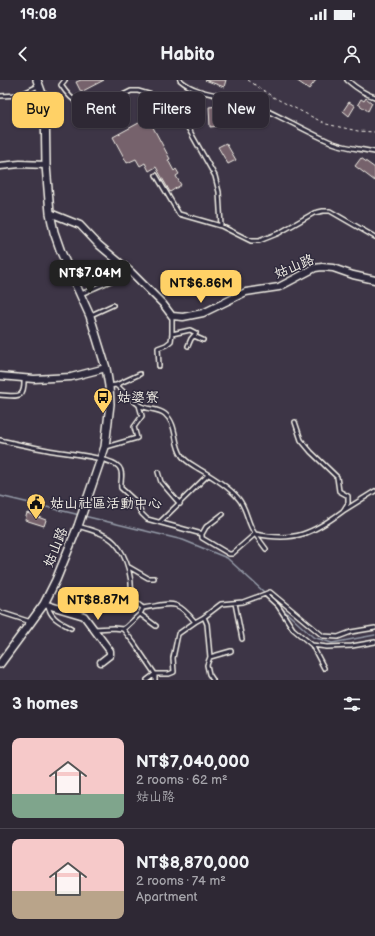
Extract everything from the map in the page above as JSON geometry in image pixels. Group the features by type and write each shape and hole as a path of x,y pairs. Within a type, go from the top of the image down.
{"street":[{"path":"38,83 45,102 46,165 50,213 54,232 61,252 90,316 113,386 105,447 100,459"},
{"path":"0,166 20,164 46,165"},
{"path":"50,213 80,225 99,245 131,272 163,304 172,316"},
{"name":"姑山路","path":"172,316 184,317 203,313 246,292 279,287 315,268 333,268 353,275 375,280"},
{"path":"0,376 34,378 71,377 106,368"},
{"name":"姑山路","path":"0,664 46,604 79,523 100,459"},
{"path":"46,604 84,616 92,629 110,651 110,655 101,662"}],"lane":[{"path":"66,80 61,85 68,97 86,108 106,109 123,95 132,91 138,91 162,98 178,110 215,176 219,192 221,226"},
{"path":"180,80 197,90 214,95 234,98 264,109 334,143 346,147 375,152"},
{"path":"346,80 356,88 375,96"},
{"path":"0,96 20,95 38,83"},
{"path":"156,174 179,214 221,226 251,242 259,241 279,233 314,213 323,211 330,211 375,237"},
{"path":"80,294 131,272"},
{"path":"90,316 113,305"},
{"path":"159,366 158,348 171,341 172,316"},
{"path":"172,334 190,330 196,333 188,346"},
{"path":"194,336 203,340"},
{"path":"140,374 113,386 139,405 161,411 168,417 172,423 182,456 219,481 240,500 251,526 266,549"},
{"path":"0,395 17,396 22,394 24,389 24,377"},
{"path":"105,447 137,438 134,427 142,416 139,405"},
{"path":"295,422 301,440 337,477 339,491 348,496 348,503 343,511"},
{"path":"0,440 115,463 119,467 122,475 120,484 121,488 134,500 144,517 202,534"},
{"path":"158,472 161,482 180,504"},
{"path":"160,522 208,475"},
{"path":"223,514 206,527 202,534 202,538 232,554 256,534 284,538 296,537 322,526 356,502 375,491"},
{"path":"79,523 100,533 115,543 128,567 131,577 131,599 144,608 174,604 181,607 195,622"},
{"path":"128,567 148,578 154,578"},
{"path":"146,680 155,674 169,674 174,672 173,658 178,634 204,617 220,604 242,602 270,592 323,636 338,637 351,632 375,628"},
{"path":"265,594 278,606 293,629 312,645 324,668"},
{"path":"234,603 242,639"},
{"path":"46,604 49,611 58,622 71,628"},
{"path":"92,629 122,629 140,614 144,608"},
{"path":"0,612 31,622"},
{"path":"140,614 156,626"},
{"path":"204,617 207,624 210,658 207,665 209,674 213,680"},
{"path":"122,629 134,643 155,674 154,680"},
{"path":"312,645 327,648 375,642"},
{"path":"210,658 231,651"}],"path":[{"path":"248,80 273,97 326,124 358,131 375,132"}],"building":[{"path":"81,80 104,80 81,92 76,82"},
{"path":"205,80 226,80 224,87"},
{"path":"296,80 316,80 309,89"},
{"path":"366,98 372,103 368,111 358,104 361,99 364,101"},
{"path":"349,102 355,106 349,116 343,111"},
{"path":"209,107 213,107 213,127 210,127"},
{"path":"138,123 138,128 153,128 170,159 168,160 174,171 176,169 179,174 176,176 181,185 170,192 156,167 149,171 145,163 140,166 136,159 127,163 113,137"},
{"path":"226,143 236,160 228,164 218,147"},
{"path":"361,158 375,168 375,181 355,166"},
{"name":"姑山社區活動中心","path":"27,513 46,520 44,526 25,520"}],"waterway":[{"path":"0,496 80,515"},
{"path":"84,516 183,540 227,558 313,637 332,643 375,635"}],"place":[{"name":"姑婆寮","path":"103,414"},
{"name":"姑山社區活動中心","path":"36,520"}]}
